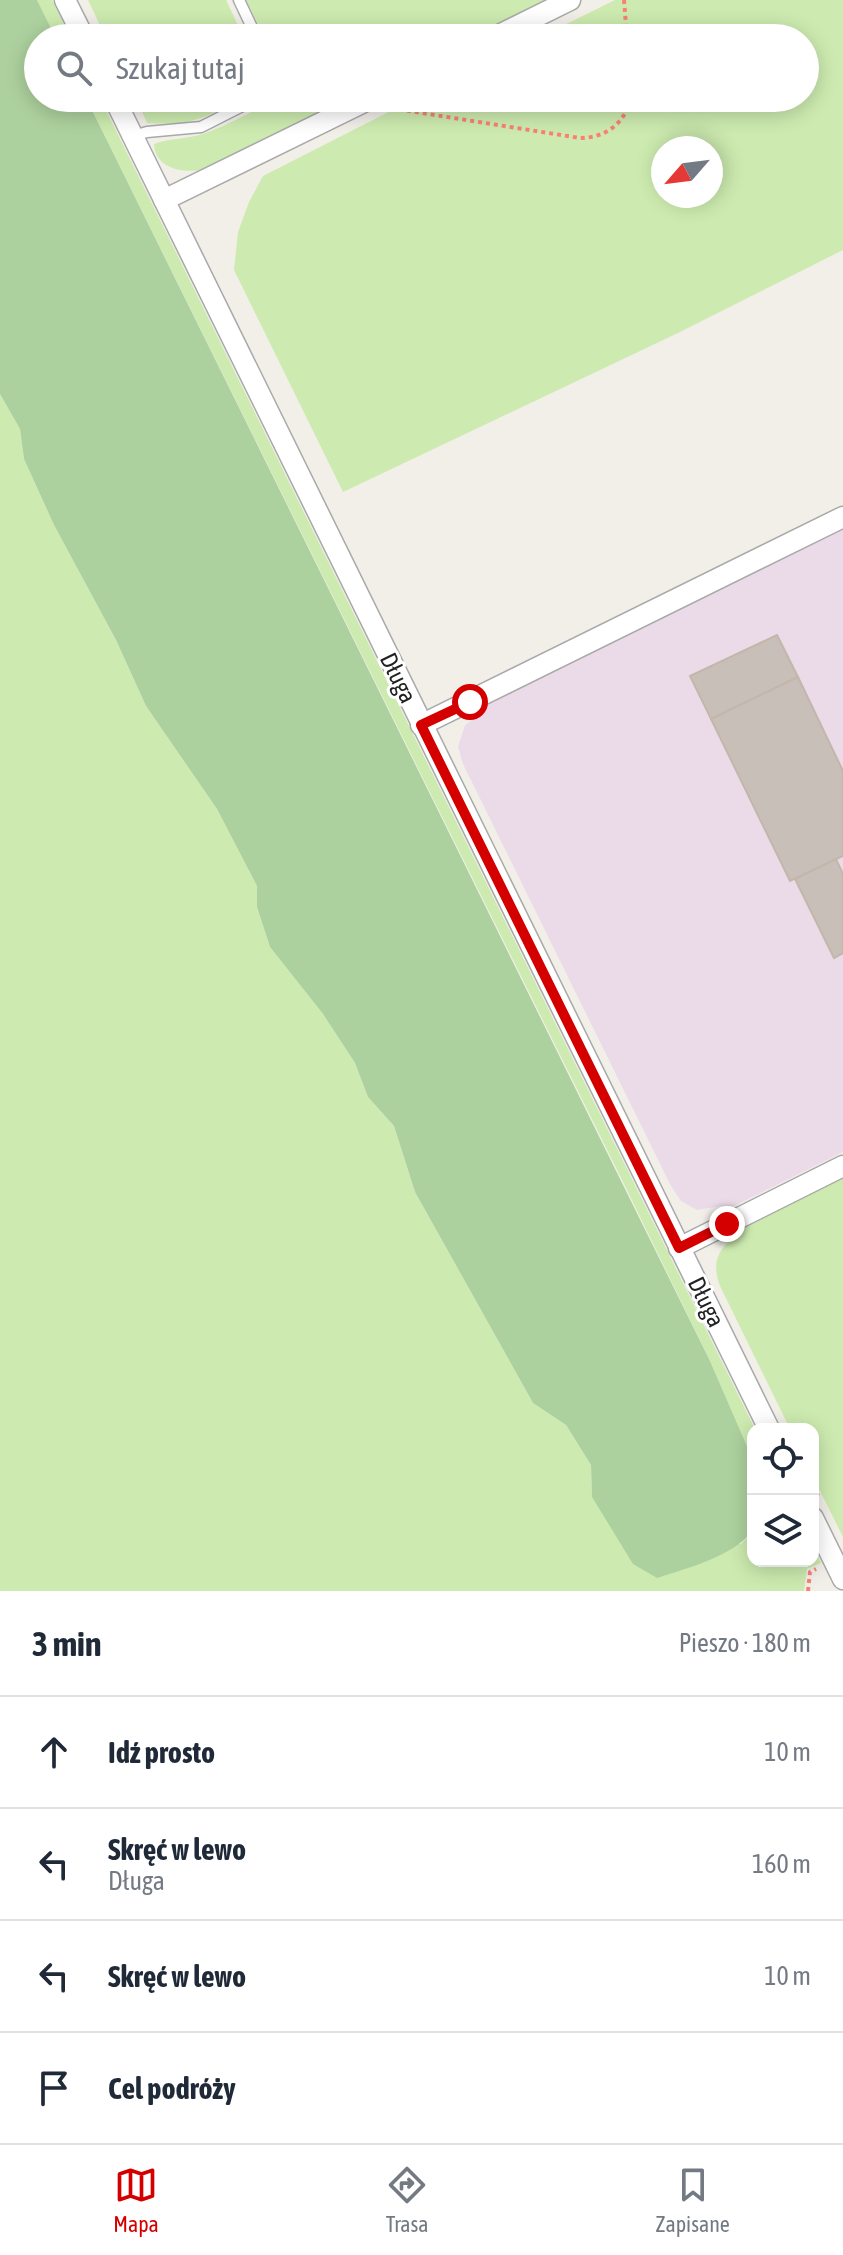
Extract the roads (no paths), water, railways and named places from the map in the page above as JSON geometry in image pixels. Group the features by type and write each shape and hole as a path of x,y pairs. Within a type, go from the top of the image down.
{"street":[{"path":"65,0 77,24"},
{"path":"521,24 570,0"},
{"name":"Długa","path":"121,112 766,1423"},
{"path":"164,200 343,112"},
{"path":"421,725 843,517"},
{"path":"679,1248 843,1166"},
{"path":"819,1530 843,1579"}],"lane":[{"path":"239,0 250,24"},
{"path":"133,136 201,127 230,112"}]}
